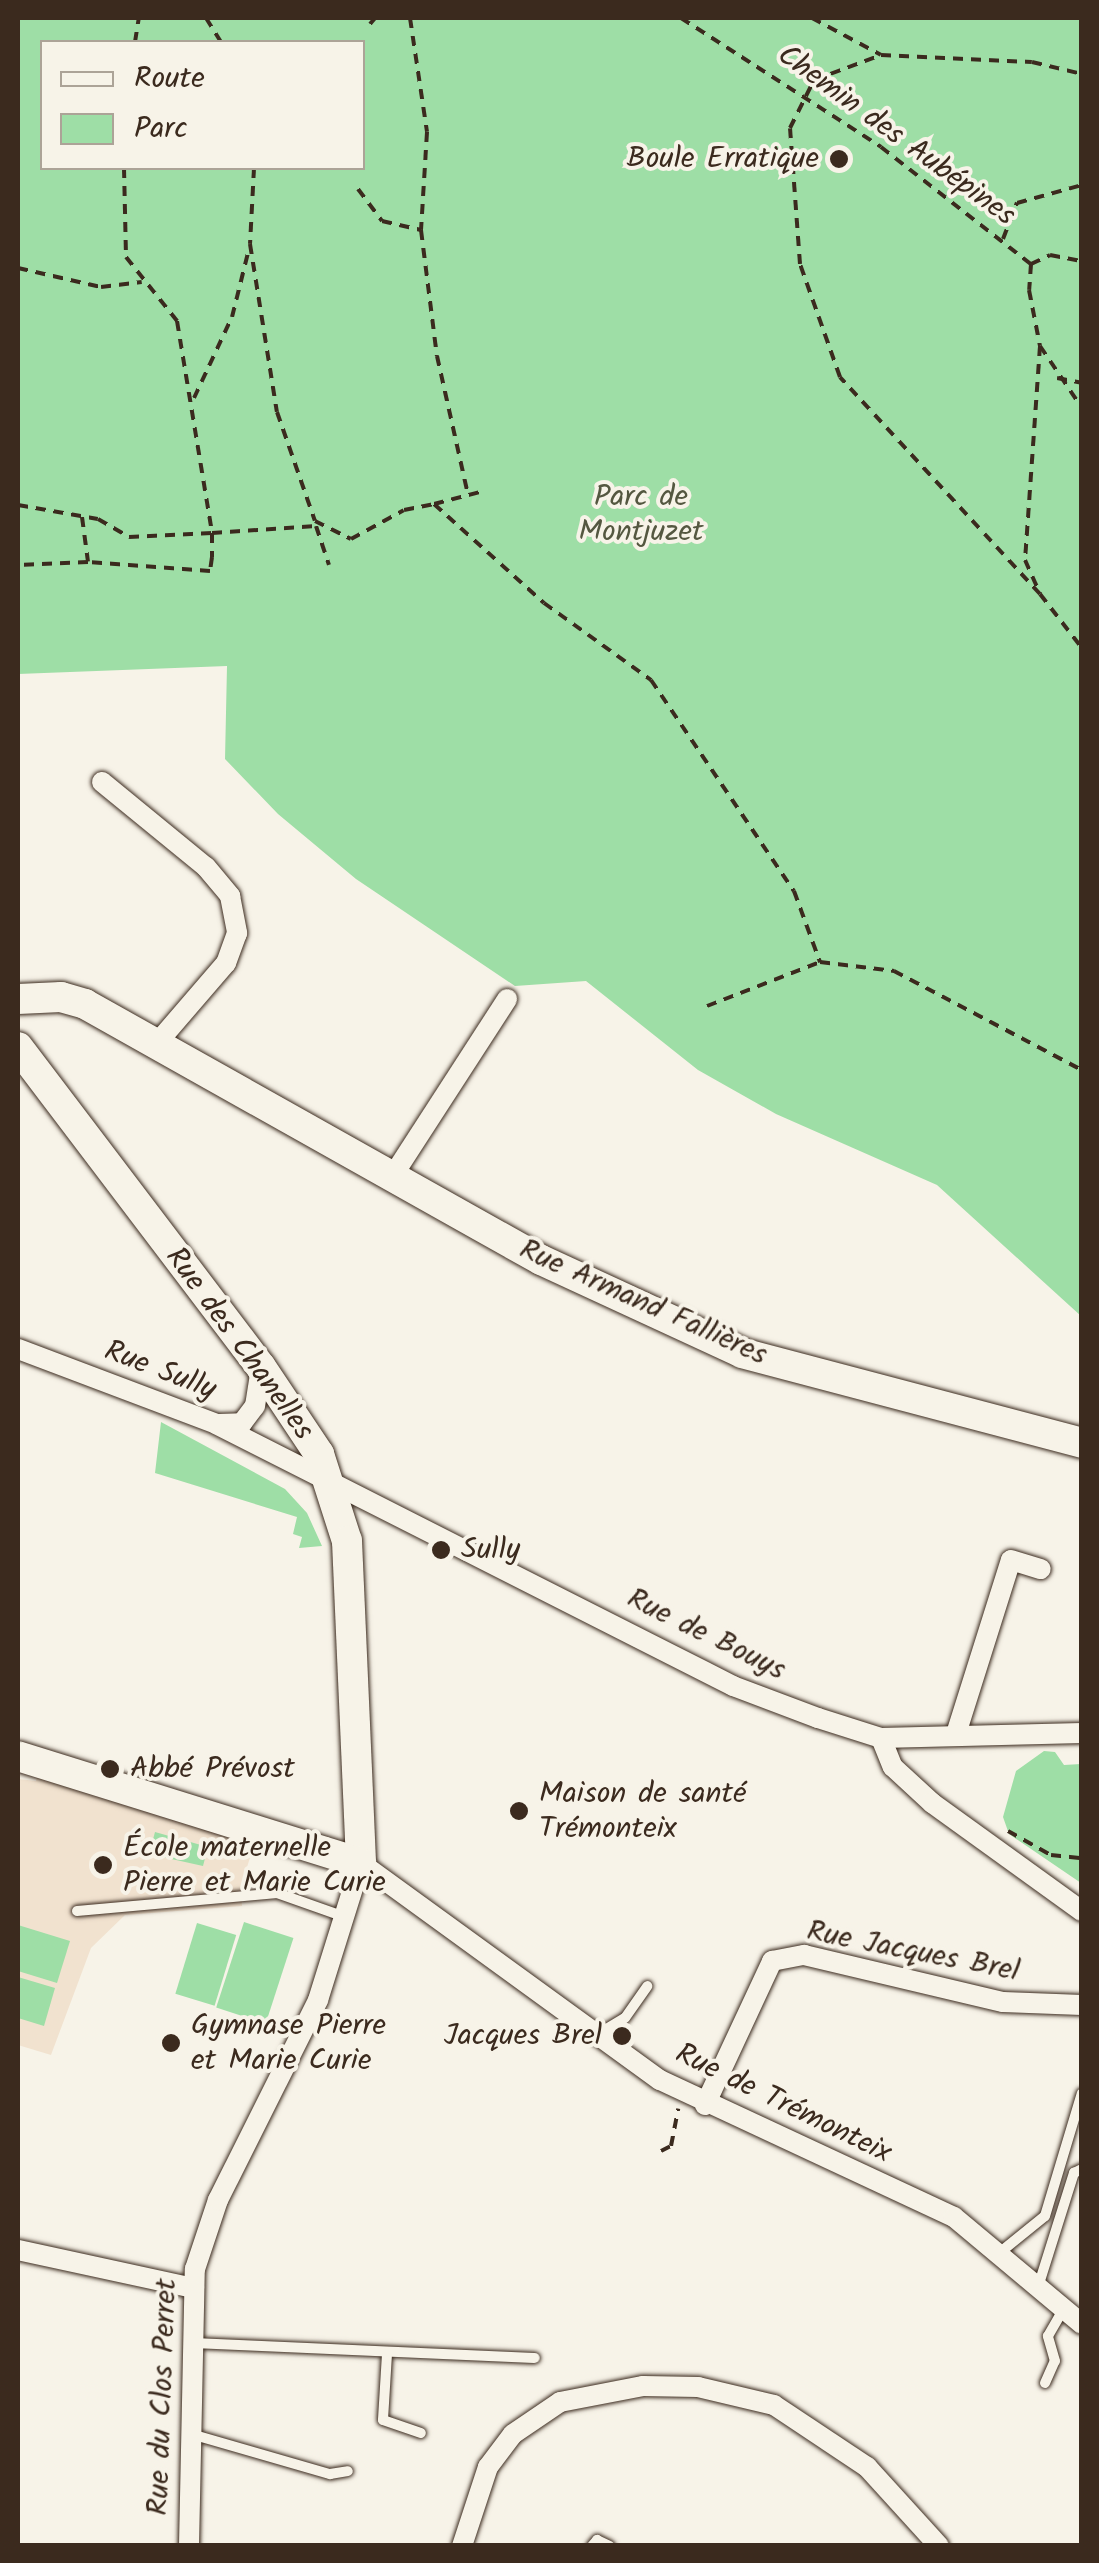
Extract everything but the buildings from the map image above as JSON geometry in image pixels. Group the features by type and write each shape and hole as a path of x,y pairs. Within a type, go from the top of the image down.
{"street":[{"path":"102,782 206,867 230,896 237,933 226,963 158,1042"},
{"name":"Rue Armand Fallières","path":"18,999 61,997 158,1042 541,1260 742,1353 1082,1443"},
{"path":"392,1178 508,999"},
{"name":"Rue des Chanelles","path":"18,1047 262,1367 331,1484 347,1541 362,1864"},
{"name":"Rue Sully","path":"18,1349 216,1424 331,1484"},
{"path":"216,1424 242,1422 254,1406 262,1367"},
{"name":"Rue de Bouys","path":"331,1484 733,1686 881,1738 1082,1733"},
{"path":"956,1734 1011,1560 1041,1569"},
{"path":"881,1738 893,1766 932,1803 1082,1912"},
{"path":"18,1756 362,1864"},
{"name":"Rue du Clos Perret","path":"189,2546 194,2288 218,2200 318,2000 362,1864"},
{"name":"Rue de Trémonteix","path":"362,1864 705,2106 954,2217 1082,2324"},
{"name":"Rue Jacques Brel","path":"705,2106 772,1961 804,1955 1002,2002 1082,2005"},
{"path":"18,2250 194,2288"},
{"path":"462,2546 488,2467 513,2434 560,2402 643,2386 698,2387 774,2405 868,2467 939,2546"}],"lane":[{"path":"78,1911 277,1893 346,1918"},
{"path":"598,2034 625,2018 647,1986"},
{"path":"998,2254 1045,2216 1082,2093"},
{"path":"1038,2287 1074,2173 1082,2170"},
{"path":"1045,2383 1055,2361 1048,2336 1064,2308"},
{"path":"193,2342 535,2358"},
{"path":"388,2354 383,2420 421,2433"},
{"path":"191,2434 330,2474 348,2470"},
{"path":"592,2546 597,2540 610,2546"}],"path":[{"path":"206,18 218,40"},
{"path":"370,24 375,18"},
{"path":"410,18 427,132 422,156 420,230 437,356 468,495"},
{"name":"Chemin des Aubépines","path":"681,18 804,96 1003,239 1031,264"},
{"path":"812,18 880,54"},
{"path":"1082,74 1032,62 880,54 814,80 790,128 788,158 800,264 840,377 1040,594 1082,648"},
{"path":"18,565 88,562 210,570 212,533 177,321 142,282 123,240 124,170"},
{"path":"193,402 228,327 250,244 254,170"},
{"path":"1003,239 1016,203 1082,185"},
{"path":"358,189 382,221 420,230"},
{"path":"250,244 277,412 329,566"},
{"path":"1082,261 1050,255 1031,264 1029,290 1040,346 1056,378 1082,408"},
{"path":"18,268 101,287 142,282"},
{"path":"1040,346 1023,528 1025,560 1040,594"},
{"path":"1056,378 1082,382"},
{"path":"18,506 82,515 129,537 315,524 351,539 404,510 484,491"},
{"path":"434,504 544,603 652,680 794,891 820,962"},
{"path":"82,515 88,562"},
{"path":"707,1006 820,962 894,972 1082,1070"},
{"path":"999,1826 1051,1855 1082,1858"},
{"path":"661,2151 671,2146 674,2116"}],"shaded area":[{"path":"37,1776 255,1842 241,1886 242,1906 125,1915 91,1948 51,2055 18,2045 18,1779 36,1781"}],"green space":[{"name":"Parc de Montjuzet","path":"18,18 1081,18 1081,1316 937,1185 776,1114 698,1070 586,981 515,986 356,879 278,814 225,759 227,666 18,674"},
{"path":"161,1422 285,1489 307,1513 322,1546 299,1548 302,1537 293,1534 297,1517 155,1473"},
{"path":"1044,1751 1055,1752 1064,1765 1081,1764 1081,1883 1009,1834 1003,1817 1016,1771"},
{"path":"155,1832 208,1847 203,1866 149,1854"},
{"path":"244,1922 293,1938 266,2024 216,2008"},
{"path":"197,1923 236,1935 215,2006 175,1994"},
{"path":"18,1925 70,1941 57,1983 18,1971"},
{"path":"18,1977 55,1988 44,2026 18,2018"}],"place":[{"name":"Boule Erratique","path":"839,159"},
{"name":"Sully","path":"441,1550"},
{"name":"Abbé Prévost","path":"110,1769"},
{"name":"Maison de santé Trémonteix","path":"519,1811"},
{"name":"École maternelle Pierre et Marie Curie","path":"103,1865"},
{"name":"Jacques Brel","path":"622,2036"},
{"name":"Gymnase Pierre et Marie Curie","path":"171,2043"}]}
